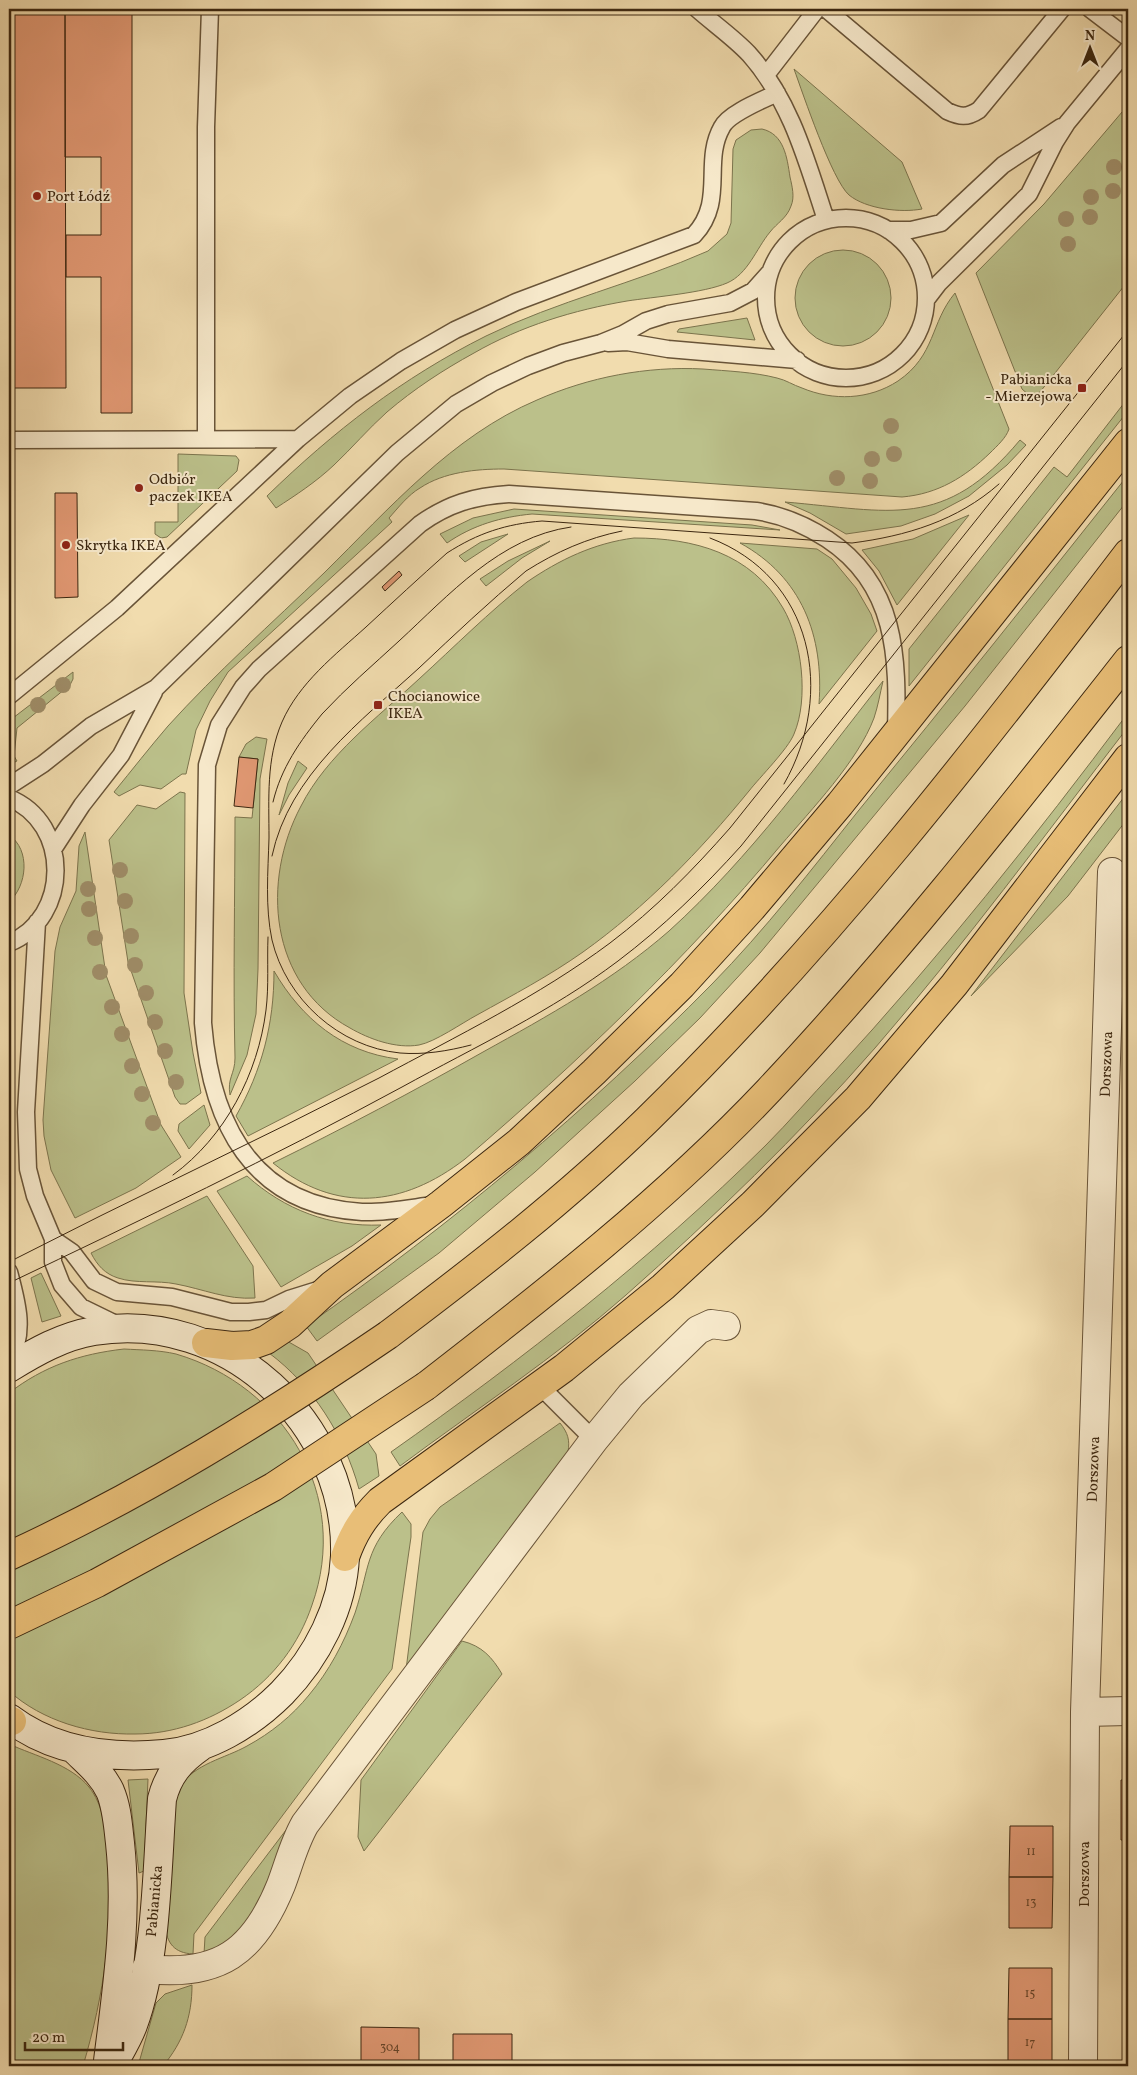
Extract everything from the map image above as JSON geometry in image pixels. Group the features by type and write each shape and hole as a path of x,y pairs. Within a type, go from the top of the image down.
{"main road":[{"path":"206,1344 232,1346 252,1344 266,1340 300,1316 332,1285 441,1204 519,1142 594,1072 682,985 752,908 896,734 1128,443"},
{"path":"9,1556 154,1483 272,1412 388,1335 467,1276 581,1181 645,1122 706,1061 801,960 911,832 1128,553"},
{"path":"9,1625 105,1579 273,1486 426,1386 529,1307 613,1236 768,1092 861,988 975,854 1128,660"},
{"path":"345,1557 352,1537 360,1524 380,1501 540,1386 663,1287 753,1204 858,1098 954,985 1128,758"}],"street":[{"name":"Dorszowa","path":"1083,2066 1085,1712 1112,872"},
{"path":"146,1969 183,1971 211,1966 226,1959 244,1945 259,1928 273,1906 297,1838 306,1824 594,1440 631,1395 698,1330 711,1324 726,1326"},
{"path":"9,1368 38,1350 65,1339 94,1331 153,1329 206,1344 229,1353 258,1374 282,1395 306,1426 325,1458 336,1488 343,1518 345,1557 332,1615 318,1646 298,1676 270,1705 238,1728 203,1745 179,1753 127,1756 75,1750 32,1733 10,1720"},
{"path":"1085,1712 1128,1712"},
{"name":"Pabianicka","path":"112,2066 133,2026 146,1969 154,1905 162,1799 173,1770 187,1756 203,1745"},
{"name":"Pabianicka","path":"75,1750 102,1776 110,1791 116,1815 122,1861 121,1953 107,2066"}],"lane":[{"path":"206,439 206,127 210,9"},
{"path":"697,9 748,53 766,75 797,133 826,220"},
{"path":"766,75 817,9"},
{"path":"826,9 947,111 959,117 969,116 979,110 1062,9"},
{"path":"1090,9 1128,38"},
{"path":"926,300 939,283 1029,194 1055,142 1067,123 1128,49"},
{"path":"9,696 91,631 298,439 350,396 401,361 455,330 516,302 694,235 705,223 712,203 715,149 722,125 742,111 777,93"},
{"path":"888,230 911,230 941,223 1002,164 1067,123"},
{"path":"826,220 865,220 888,230 909,248 922,273 926,300 921,328 906,352 884,369 858,378 834,378 815,372 780,346 768,320 766,289 770,272 782,248 800,232 826,220"},
{"path":"9,786 43,764 91,726 156,688 428,425 456,404 528,366 563,353 601,343 623,334 646,321 668,314 730,303 753,291 770,272"},
{"path":"601,343 627,342 668,349 797,360"},
{"path":"9,440 298,439"},
{"path":"441,1204 382,1212 362,1212 321,1205 305,1199 284,1188 252,1164 233,1139 218,1106 206,1050 203,1023 207,765 219,725 229,705 259,669 420,524 448,506 472,498 509,494 756,511 792,519 812,529 836,545 865,574 882,602 894,646 897,682 896,734"},
{"path":"54,848 82,805 121,755 156,688"},
{"path":"9,798 32,812 46,828 54,848 57,868 55,888 46,908 37,922 19,939 9,943"},
{"path":"37,922 26,1142 28,1169 35,1196 53,1239 55,1271 71,1297 81,1307 124,1329"},
{"path":"53,1239 72,1252 86,1273 105,1288 130,1294 172,1297 231,1312 266,1310 289,1299 332,1285"},
{"path":"9,1272 19,1319 18,1337 9,1361"},
{"path":"540,1386 594,1440"}],"green space":[{"path":"794,69 902,162 922,209 884,209 865,204 849,195 842,186 826,155"},
{"path":"1128,105 1128,281 1040,392 1030,396 1022,389 976,273 1044,204"},
{"path":"762,129 780,141 786,154 793,195 792,203 787,214 770,232 741,274 727,283 705,289 627,301 568,314 529,327 492,343 451,366 408,395 380,418 327,471 276,508 267,496 318,449 370,407 455,352 541,312 653,273 708,251 727,234 731,223 733,149 736,140 751,130"},
{"path":"843,250 861,253 877,264 888,280 891,298 888,316 877,332 861,343 843,346 825,343 809,332 798,316 795,298 798,280 809,264 825,253"},
{"path":"955,293 1009,429 1004,439 990,453 961,477 939,488 902,497 504,469 471,471 439,478 420,488 407,498 389,518 392,522 228,672 210,701 196,730 186,774 182,774 161,789 140,785 119,796 114,792 186,706 398,500 449,454 477,433 506,415 537,400 577,385 618,375 661,369 703,369 759,374 780,379 814,392 838,397 851,397 875,392 898,381 919,361 947,304"},
{"path":"747,318 755,340 677,332 679,329"},
{"path":"1128,398 1128,411 909,686 909,649 1054,467 1067,477"},
{"path":"1020,440 1026,445 1007,465 969,496 935,514 901,526 846,534 810,513 785,502 886,510 914,508 940,502 966,489 992,469"},
{"path":"178,454 236,456 239,460 237,471 167,537 161,538 155,534 155,522 178,522"},
{"path":"1128,475 1128,500 965,706 760,953 700,1018 635,1081 535,1172 439,1253 317,1341 306,1326 414,1247 568,1121 665,1031 732,963 806,877"},
{"path":"514,509 752,525 780,530 532,514 509,517 488,523 467,531 447,543 440,534 473,518"},
{"path":"969,515 897,605 879,571 862,550 913,539"},
{"path":"508,534 465,562 459,556 481,542"},
{"path":"634,538 678,541 719,552 755,574 770,589 790,621 799,653 802,687 801,704 799,720 791,740 711,835 671,877 629,916 570,961 440,1036 419,1045 401,1046 392,1044 366,1036 350,1028 323,1009 303,985 288,958 280,929 278,898 280,866 288,835 301,806 324,770 354,738 513,593 527,582 577,554 619,540"},
{"path":"550,541 522,558 486,586 480,579 508,561"},
{"path":"740,543 817,549 832,559 856,588 871,614 877,631 819,704 820,679 817,655 813,632 805,611 794,591 779,573 761,557"},
{"path":"73,672 73,679 70,685 17,728 14,756 17,761 9,765 9,721"},
{"path":"883,681 874,718 857,751 819,801 744,888 629,1009 549,1085 465,1159 442,1175 418,1187 394,1195 369,1198 345,1197 321,1191 297,1179 273,1163 405,1095 532,1025 603,981 648,949 699,903 755,842"},
{"path":"1128,713 1128,727 972,930 875,1048 816,1113 691,1236 599,1318 544,1362 400,1466 391,1452 489,1381 632,1268 722,1187 775,1136 873,1029 949,941 1022,851"},
{"path":"256,737 267,739 260,779 256,1014 247,1055 230,1095 229,1089 235,1058 235,817 252,818 258,759 239,757 246,744"},
{"path":"298,761 307,768 289,795 279,815 288,783"},
{"path":"180,792 185,793 184,993 201,1093 186,1104 180,1104 175,1097 128,962 109,840 137,805 156,809"},
{"path":"1128,792 1128,818 1105,848 1068,896 971,996"},
{"path":"85,832 106,975 161,1125 181,1157 136,1188 75,1218 51,1170 44,1136 43,1120 55,951 60,927 76,891 79,846"},
{"path":"9,835 21,850 24,868 20,887 9,902"},
{"path":"274,971 297,1004 326,1030 342,1041 359,1049 398,1059 248,1136 236,1116 253,1081 265,1046 272,1010"},
{"path":"204,1105 210,1125 189,1149 178,1131 179,1124"},
{"path":"247,1176 277,1198 309,1214 344,1223 381,1225 352,1246 281,1287 217,1191"},
{"path":"207,1196 253,1266 255,1298 225,1296 169,1283 125,1280 109,1274 91,1253"},
{"path":"41,1273 61,1316 42,1322 31,1278"},
{"path":"287,1341 308,1353 376,1454 379,1476 359,1489 345,1450 325,1413 300,1381 269,1353"},
{"path":"124,1349 176,1354 215,1370 249,1391 277,1419 300,1451 315,1486 323,1524 322,1564 312,1605 300,1633 274,1670 264,1681 240,1700 203,1720 163,1732 135,1734 101,1732 68,1724 36,1711 9,1691 9,1393 36,1375 63,1363 92,1354"},
{"path":"560,1423 568,1437 568,1452 406,1670 423,1532 430,1519 440,1507"},
{"path":"402,1512 411,1524 411,1537 392,1669 194,1934 193,1954 181,1952 170,1942 165,1926 169,1834 175,1800 180,1787 186,1779 201,1767 247,1746 273,1730 296,1710 309,1695 329,1666 346,1635 355,1613 374,1548"},
{"path":"462,1641 486,1653 502,1674 364,1851 358,1837 361,1780"},
{"path":"9,1744 52,1761 72,1772 94,1794 103,1816 110,1904 106,1958 97,2013 83,2066 9,2066"},
{"path":"148,1779 144,1871 139,1873 128,1780"},
{"path":"286,1830 266,1885 249,1918 223,1944 204,1954 205,1937"},
{"path":"192,1985 192,1997 185,2028 170,2057 163,2066 138,2066 156,2003 165,1994"}],"building":[{"name":"Port Łódź","path":"9,9 65,9 66,388 9,388"},
{"path":"65,9 132,9 132,413 101,413 101,277 66,277 66,235 101,235 101,157 65,157"},
{"name":"Skrytka IKEA","path":"55,493 77,493 78,597 55,598"},
{"path":"399,571 402,575 385,591 382,587"},
{"path":"239,757 258,759 253,808 234,806"},
{"path":"1121,1780 1128,1780 1128,1840 1121,1840"},
{"path":"1010,1826 1053,1826 1053,1877 1009,1877"},
{"path":"1009,1877 1053,1877 1052,1928 1009,1928"},
{"path":"1009,1968 1052,1968 1052,2019 1008,2019"},
{"path":"1008,2019 1052,2019 1052,2066 1008,2066"},
{"path":"361,2027 419,2028 419,2066 361,2066"},
{"path":"453,2034 512,2034 512,2066 453,2066"}],"tram line":[{"path":"9,1262 379,1078 468,1031 555,981 610,943 643,917 702,859 730,828 1128,330"},
{"path":"9,1283 256,1163 485,1043 567,996 618,961 651,935 712,877 741,846 1128,360"},
{"path":"471,1045 436,1052 400,1053 378,1049 356,1041 336,1030 318,1016 289,982 279,962 272,940 268,902 269,794 273,750 282,722 289,708 319,670 447,553 470,540 504,527 542,521 852,543 892,536 930,525 966,508 999,484"},
{"path":"273,802 276,790 292,755 322,714 437,605 477,570 499,555 545,533 571,527"},
{"path":"272,856 281,827 294,800 330,751 351,729 526,571 572,546 622,531"},
{"path":"710,538 745,556 772,580 792,609 805,642 811,676 809,713 800,749 784,784"},
{"path":"173,1175 192,1160 223,1123 247,1080 262,1034 266,1010 268,937"}],"place":[{"name":"Port Łódź","path":"37,196"},
{"name":"Pabianicka - Mierzejowa","path":"1082,388"},
{"name":"Odbiór paczek IKEA","path":"139,488"},
{"name":"Skrytka IKEA","path":"66,545"},
{"name":"Chocianowice IKEA","path":"378,705"}]}
